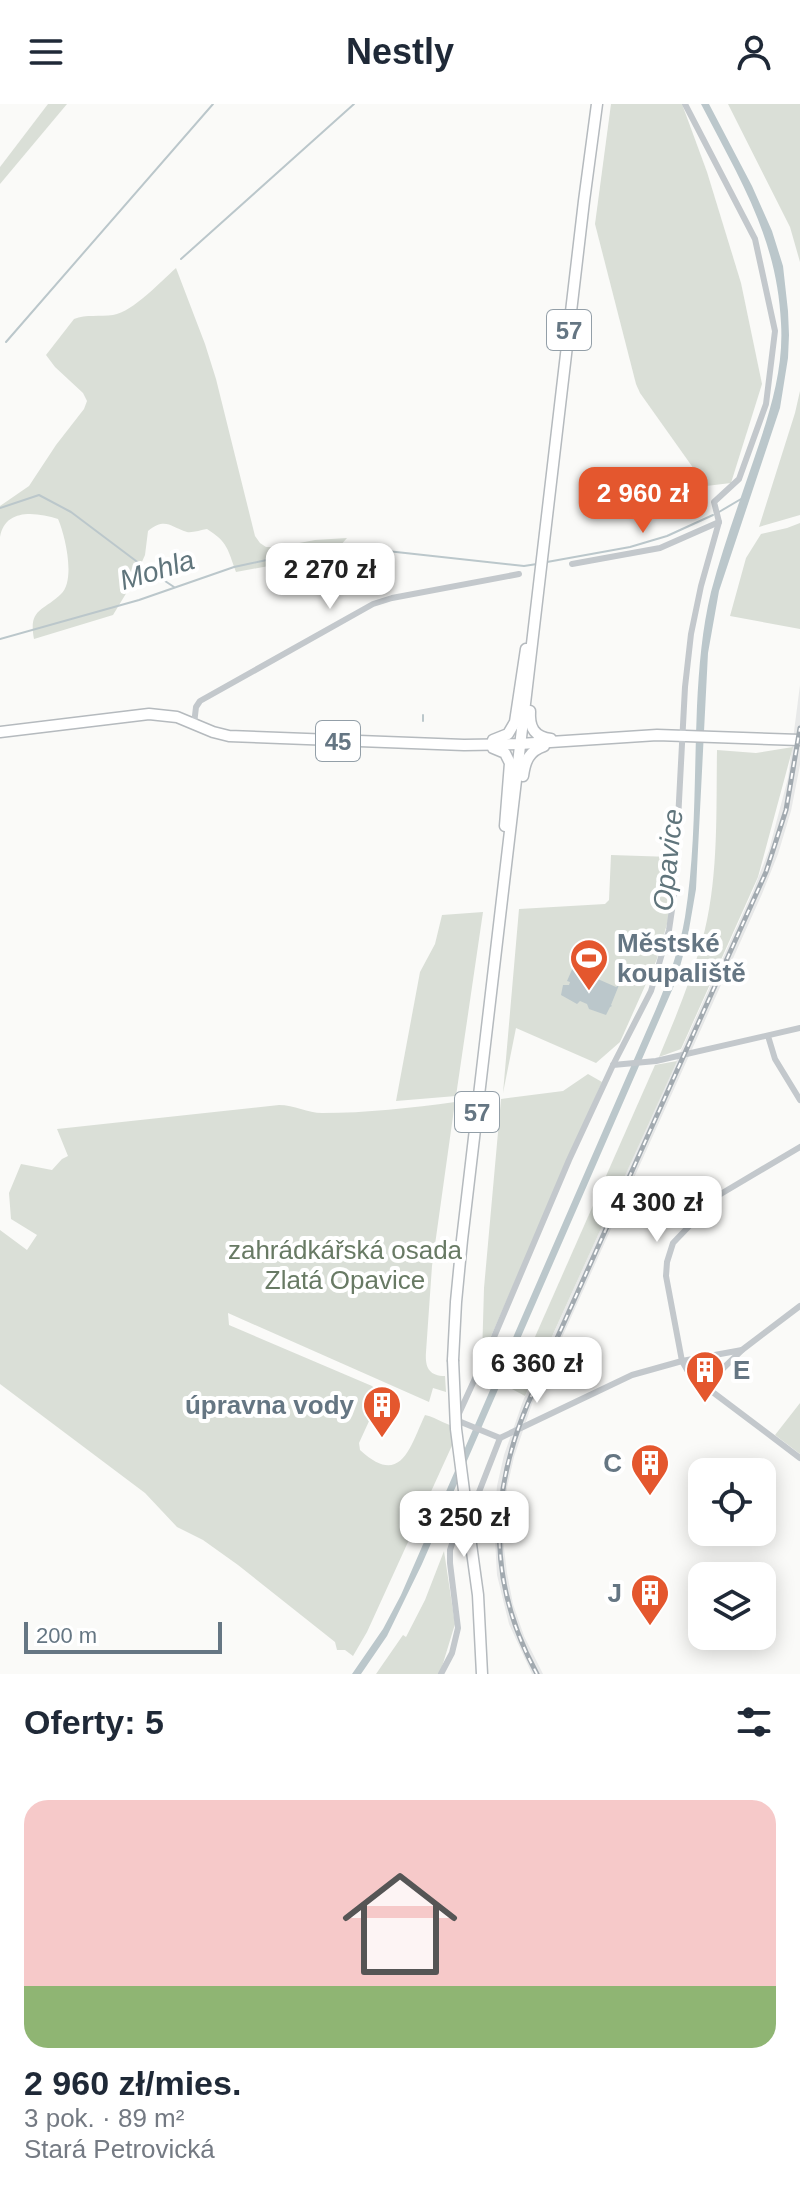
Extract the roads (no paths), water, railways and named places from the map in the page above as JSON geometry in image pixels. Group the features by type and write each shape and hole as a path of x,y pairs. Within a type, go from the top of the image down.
{"main road":[{"name":"57","path":"482,1674 478,1595 456,1429 454,1318 597,104"},
{"path":"536,609 531,725 535,733 543,738 577,740"},
{"path":"464,745 499,739 508,734 513,726 523,658 536,609"},
{"name":"45","path":"0,732 159,714 177,717 229,736 464,745 683,735 800,740"},
{"path":"506,864 526,761 540,747 577,740"},
{"path":"464,745 497,748 509,760 505,814 506,864"}],"street":[{"path":"685,104 755,239 775,331 766,404 739,479 714,502 719,520 691,634 674,896 669,930 651,991 569,1160 456,1420 500,1438 632,1375 682,1361 742,1350"},
{"path":"572,564 660,548 719,520"},
{"path":"194,724 197,703 373,604 519,574"},
{"path":"617,1064 656,1061 800,1028"},
{"path":"768,1036 775,1059 800,1100"},
{"path":"800,1147 719,1195 673,1243 666,1276 682,1361 690,1375 800,1458"},
{"path":"705,1386 742,1350 799,1310"},
{"path":"441,1674 452,1653 458,1629 450,1550 455,1535 472,1510 500,1438"}],"waterway":[{"path":"6,342 213,104"},
{"path":"181,259 354,104"},
{"path":"0,508 39,495 71,512 156,576"},
{"name":"Mohla","path":"719,512 741,499"},
{"name":"Mohla","path":"547,562 630,547 667,536 713,515"},
{"name":"Mohla","path":"0,639 139,600 234,567 294,554 335,549 378,550 524,566 537,564"},
{"path":"165,581 174,587"},
{"path":"423,715 423,721"}],"railway":[{"path":"537,1674 509,1607 502,1573 501,1506 515,1438 766,872 786,810 800,728"}],"place":[{"name":"Městské koupaliště","path":"589,992"},
{"name":"E","path":"705,1404"},
{"name":"úpravna vody","path":"382,1439"},
{"name":"C","path":"650,1497"},
{"name":"J","path":"650,1627"}],"water label":[{"name":"Opavice","path":"668,860"}],"park label":[{"name":"zahrádkářská osada Zlatá Opavice","path":"345,1265"}]}
